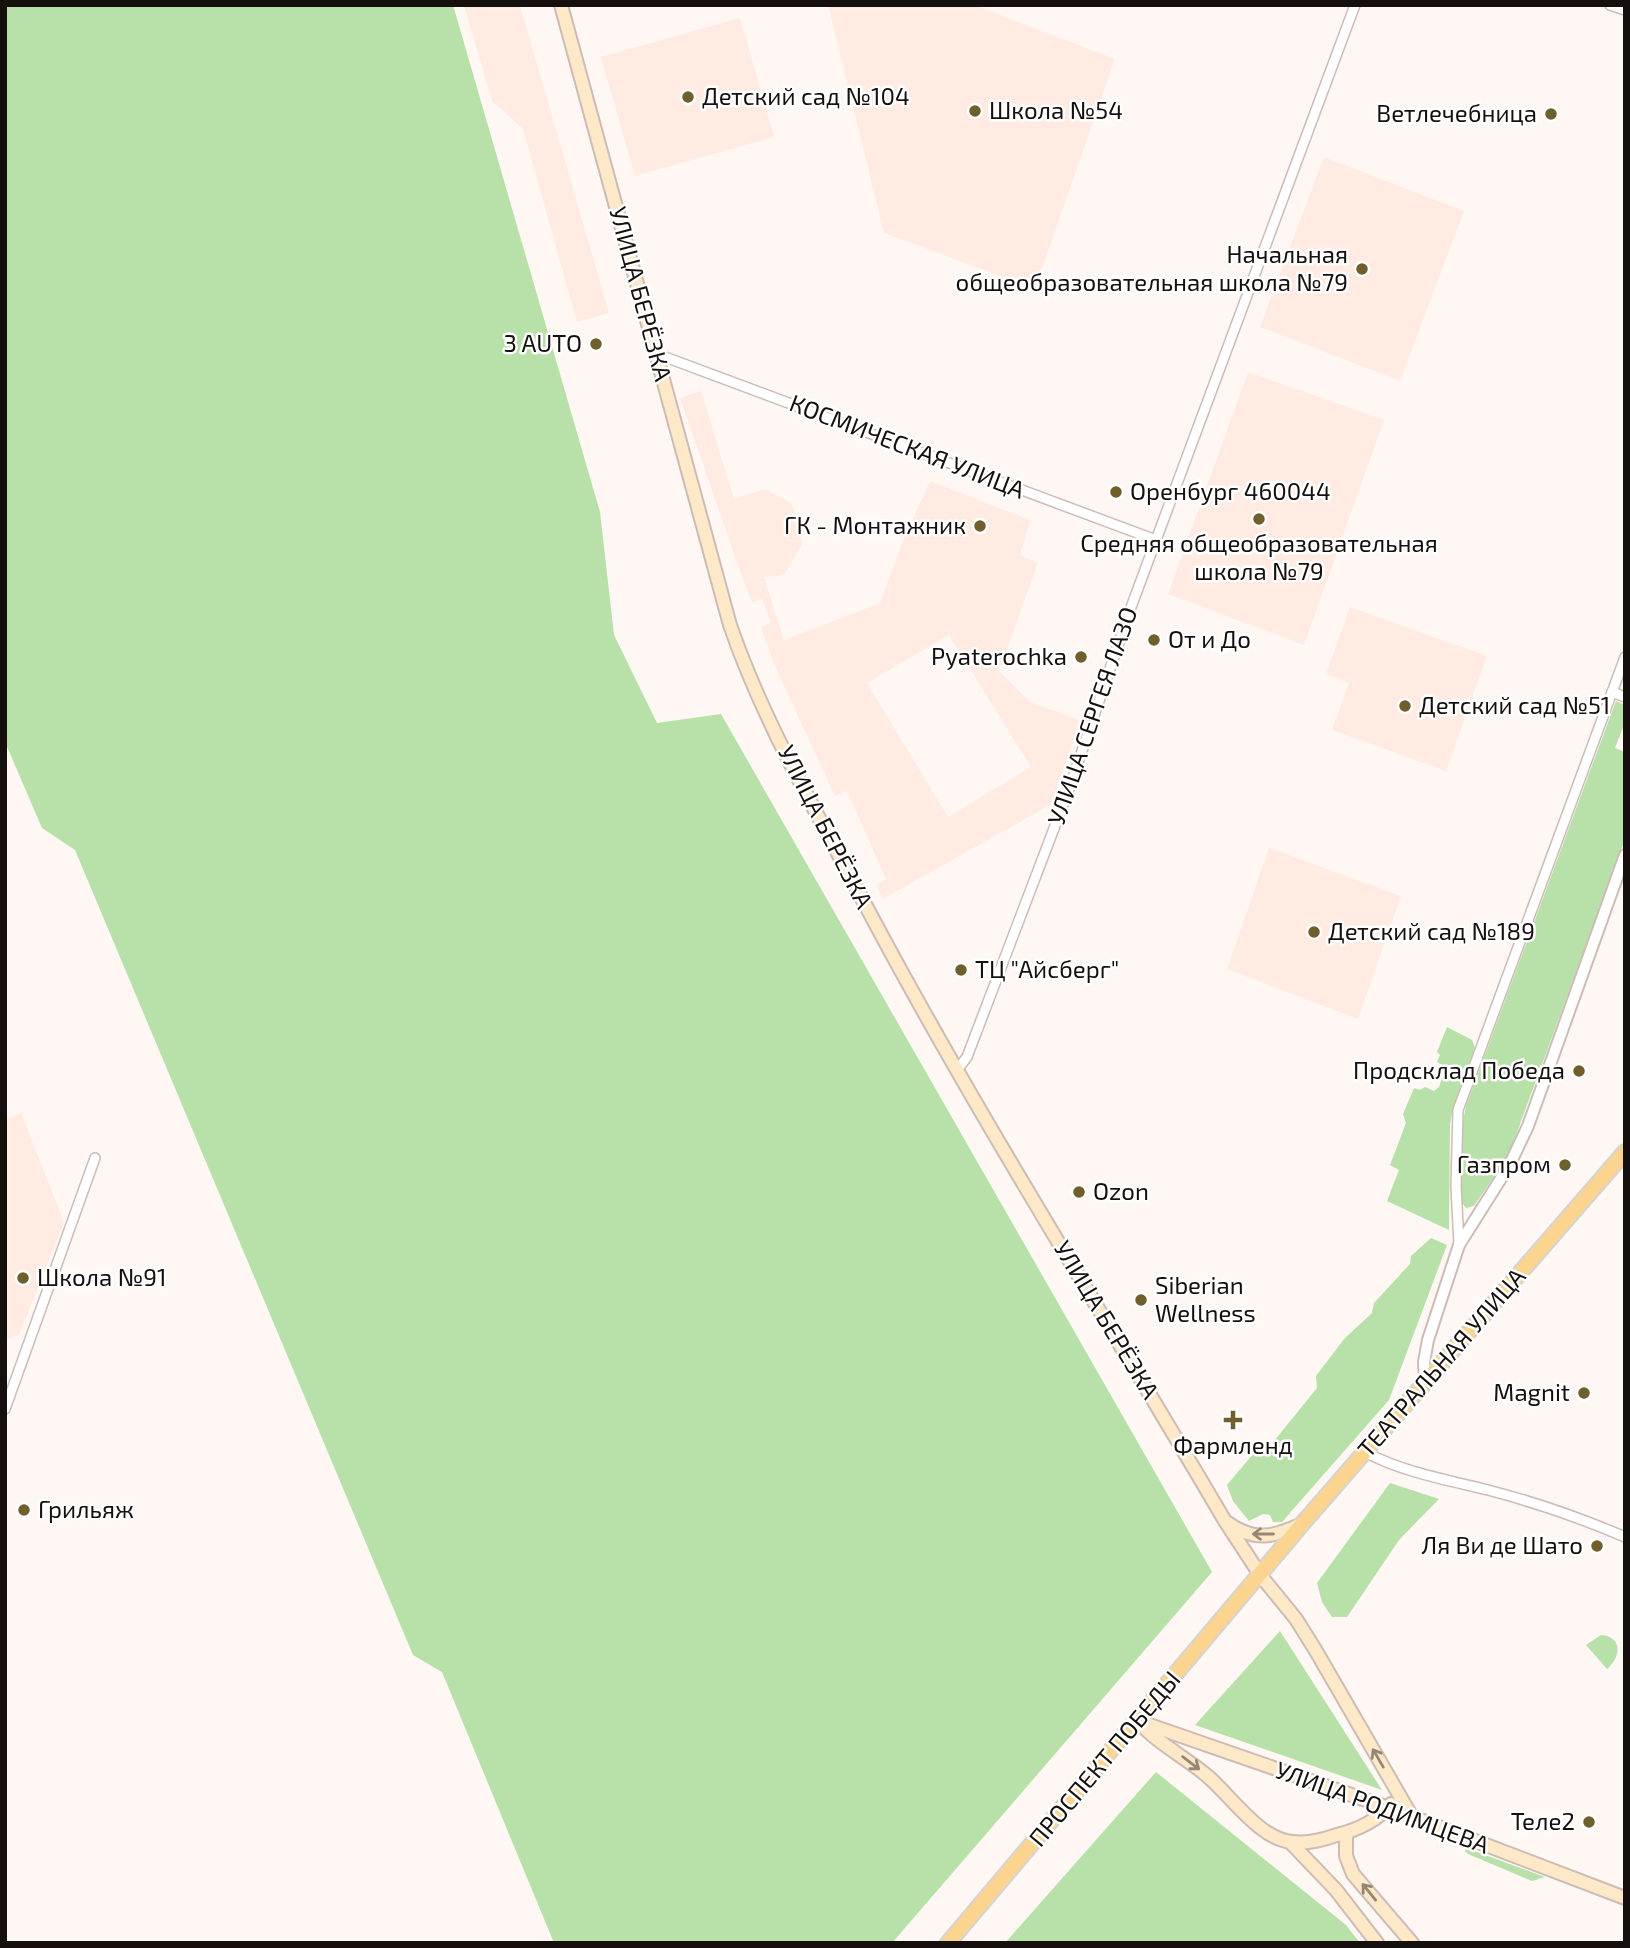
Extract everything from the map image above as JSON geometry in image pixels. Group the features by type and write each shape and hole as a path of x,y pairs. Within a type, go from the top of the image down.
{"main road":[{"name":"УЛИЦА БЕРЁЗКА","path":"561,5 721,593 744,666 837,853 891,955 957,1070 1225,1521 1261,1576 1296,1619 1412,1817"},
{"name":"ТЕАТРАЛЬНАЯ УЛИЦА","path":"1261,1576 1303,1523 1625,1152"},
{"path":"1225,1521 1239,1531 1259,1536 1282,1534 1303,1523"},
{"name":"ПРОСПЕКТ ПОБЕДЫ","path":"948,1943 1261,1576"},
{"path":"1138,1721 1150,1735 1191,1762 1212,1780 1246,1815 1273,1836 1291,1843 1336,1890 1377,1943"},
{"name":"УЛИЦА РОДИМЦЕВА","path":"1138,1721 1388,1808 1625,1898"},
{"path":"1291,1843 1317,1841 1346,1833 1388,1808 1398,1793"},
{"path":"1346,1833 1346,1856 1353,1874 1412,1943"}],"street":[{"name":"УЛИЦА СЕРГЕЯ ЛАЗО","path":"957,1070 967,1057 1030,894 1156,540 1355,5"},
{"path":"1610,5 1625,10"},
{"name":"КОСМИЧЕСКАЯ УЛИЦА","path":"657,354 1156,540"},
{"path":"1459,1245 1456,1186 1458,1110 1625,657"},
{"path":"1612,692 1625,698"},
{"path":"1425,1383 1427,1340 1459,1245 1510,1164 1528,1126 1625,855"},
{"path":"5,1409 95,1158"},
{"path":"1365,1452 1379,1460 1412,1471 1521,1499 1625,1537"}],"shaded area":[{"path":"464,5 520,5 609,313 577,322 523,129 492,101"},
{"name":"Школа №54","path":"828,5 974,5 1115,59 1035,289 884,233"},
{"name":"Детский сад №104","path":"740,18 774,137 635,176 601,57"},
{"name":"Начальная общеобразовательная школа №79","path":"1324,157 1464,211 1400,381 1260,327"},
{"path":"1248,372 1384,420 1304,645 1168,594"},
{"path":"701,391 734,499 765,489 791,503 800,526 802,545 784,575 764,577 784,640 880,603 903,541 930,481 1030,520 1020,555 1038,563 999,671 1030,702 1080,720 1052,804 883,899 876,885 886,879 847,791 835,796 774,664 761,627 771,623 762,599 752,602 680,398","holes":["949,635 1031,767 948,817 867,683"]},
{"name":"Детский сад №51","path":"1350,607 1487,656 1446,771 1332,730 1349,683 1326,674"},
{"name":"Детский сад №189","path":"1269,848 1401,896 1358,1019 1227,969"},
{"name":"Школа №91","path":"21,1113 64,1222 19,1335 5,1340 5,1120"}],"green space":[{"path":"5,5 453,5 600,512 614,635 657,723 721,714 1212,1572 892,1943 554,1943 442,1672 413,1655 75,850 42,828 5,742"},
{"path":"1616,701 1625,705 1625,722 1615,748 1625,752 1625,839 1509,1154 1474,1206 1466,1208 1462,1203 1461,1132 1466,1106"},
{"path":"1447,1027 1472,1040 1475,1048 1452,1112 1450,1125 1449,1230 1387,1201 1399,1170 1390,1165 1406,1123 1403,1114 1414,1088 1420,1090 1425,1087 1434,1091 1439,1087 1446,1067 1437,1062 1440,1055 1437,1052"},
{"path":"1431,1238 1447,1245 1389,1400 1282,1522 1273,1522 1270,1515 1263,1514 1249,1521 1233,1501 1227,1485 1254,1453 1266,1451 1317,1388 1316,1376 1344,1339 1372,1313 1374,1303 1410,1264 1411,1256"},
{"path":"1390,1483 1439,1499 1399,1540 1347,1617 1332,1617 1322,1602 1317,1583"},
{"path":"1280,1631 1382,1790 1195,1725"},
{"path":"1601,1635 1613,1639 1618,1648 1615,1659 1607,1669 1586,1645"},
{"path":"1156,1772 1346,1925 1360,1943 1005,1943"},
{"path":"1466,1848 1545,1877 1532,1881 1468,1854"}],"place":[{"name":"Детский сад №104","path":"688,97"},
{"name":"Школа №54","path":"975,111"},
{"name":"Ветлечебница","path":"1551,114"},
{"name":"Начальная общеобразовательная школа №79","path":"1362,269"},
{"name":"3 AUTO","path":"596,344"},
{"name":"Оренбург 460044","path":"1116,492"},
{"name":"Средняя общеобразовательная школа №79","path":"1259,519"},
{"name":"ГК - Монтажник","path":"980,526"},
{"name":"От и До","path":"1154,640"},
{"name":"Pyaterochka","path":"1081,657"},
{"name":"Детский сад №51","path":"1405,706"},
{"name":"Детский сад №189","path":"1314,932"},
{"name":"ТЦ \"Айсберг\"","path":"961,970"},
{"name":"Продсклад Победа","path":"1579,1071"},
{"name":"Газпром","path":"1565,1165"},
{"name":"Ozon","path":"1079,1192"},
{"name":"Школа №91","path":"23,1278"},
{"name":"Siberian Wellness","path":"1141,1300"},
{"name":"Magnit","path":"1584,1393"},
{"name":"Фармленд","path":"1233,1420"},
{"name":"Грильяж","path":"24,1510"},
{"name":"Ля Ви де Шато","path":"1597,1546"},
{"name":"Теле2","path":"1589,1822"}]}
